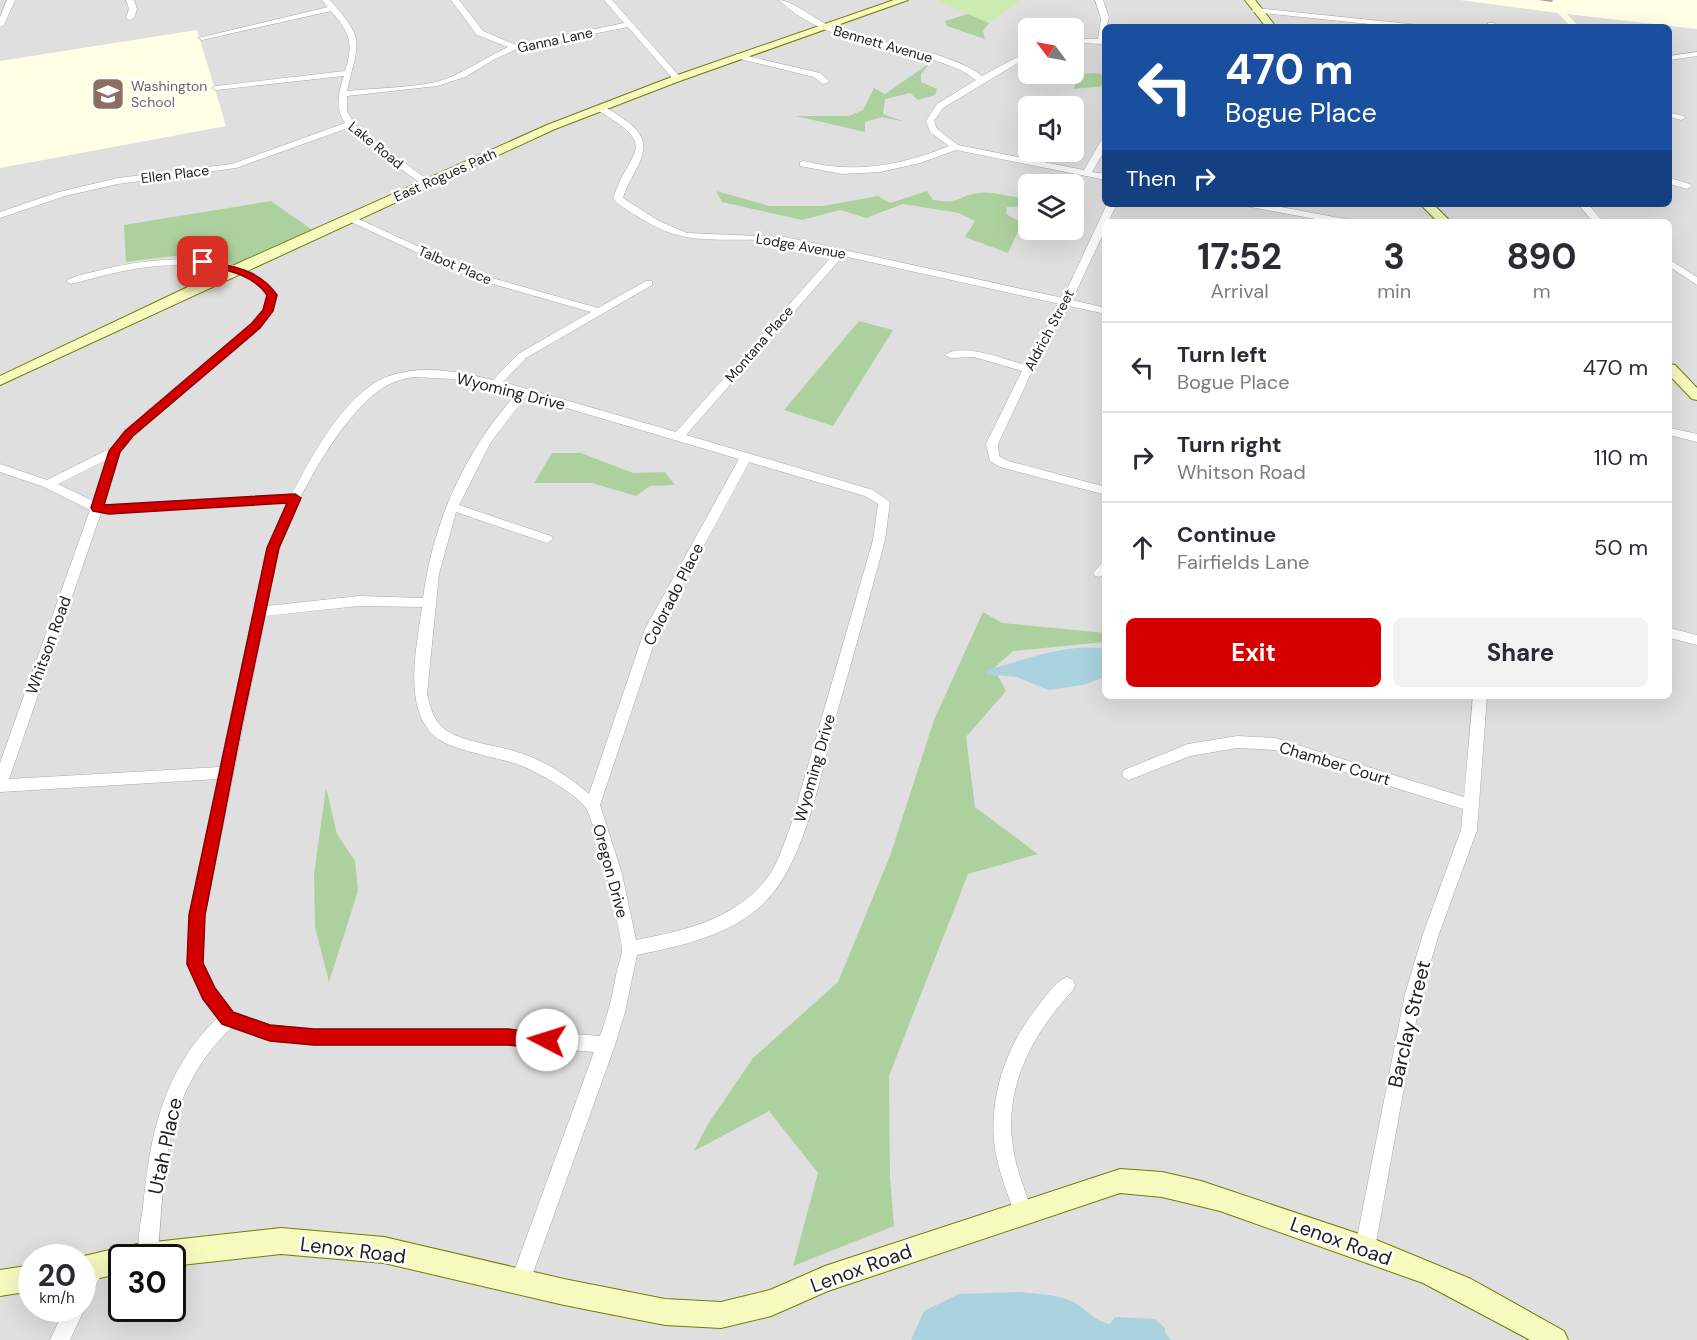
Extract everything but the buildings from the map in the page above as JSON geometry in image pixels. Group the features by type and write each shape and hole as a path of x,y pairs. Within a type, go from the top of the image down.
{"street":[{"path":"0,25 11,0"},
{"path":"130,0 133,9 130,18"},
{"name":"Lake Road","path":"326,0 354,39 355,47 346,73 344,94 343,111 348,124 426,183"},
{"path":"455,0 480,33 515,47"},
{"path":"608,0 677,78"},
{"name":"Bennett Avenue","path":"783,0 801,16 824,27 864,41 914,50 958,66 981,80"},
{"name":"East Rogues Path","path":"0,381 426,183 600,108 677,78 903,0"},
{"path":"1099,0 1105,18 1104,24"},
{"path":"1250,0 1268,24"},
{"path":"202,38 333,8"},
{"path":"1256,10 1390,24"},
{"name":"Ganna Lane","path":"344,94 421,87 451,80 515,47 630,24"},
{"path":"1084,41 1102,42"},
{"path":"1672,58 1697,54"},
{"path":"739,56 816,75 826,82"},
{"path":"1018,59 981,80 933,113 930,121 933,130 954,147 1102,176"},
{"path":"216,88 346,73"},
{"name":"Lodge Avenue","path":"600,108 637,134 641,152 621,187 618,199 650,221 674,231 695,237 764,237 1102,310"},
{"path":"1672,116 1681,118"},
{"name":"Ellen Place","path":"0,215 62,194 118,181 233,166 348,124"},
{"path":"803,164 827,171 874,171 910,164 954,147"},
{"path":"1087,173 1102,147"},
{"path":"1672,182 1687,186"},
{"path":"1267,207 1329,219"},
{"path":"1429,207 1442,219"},
{"path":"1586,207 1596,219"},
{"name":"Talbot Place","path":"350,218 475,276 598,310"},
{"name":"Aldrich Street","path":"1102,225 1066,302 1028,369 992,444 994,458 1016,467 1102,490"},
{"name":"Montana Place","path":"679,436 840,253"},
{"path":"48,484 115,451 151,412 256,325 268,311 272,295 270,289 252,276 187,260 155,261 71,281"},
{"path":"1672,264 1697,282"},
{"path":"495,384 522,356 598,310 649,283"},
{"path":"950,355 974,354 1028,369"},
{"path":"1672,370 1697,396"},
{"name":"Wyoming Drive","path":"228,1019 209,994 195,964 197,915 273,548 295,498 356,405 372,390 388,380 408,375 431,374 495,384 869,493 884,502 879,540 798,828 780,868 769,886 743,909 711,929 630,949"},
{"name":"Oregon Drive","path":"521,1280 617,1012 630,949 614,874 593,805 566,783 541,768 516,758 458,742 438,732 426,715 420,694 430,603 441,536 490,434 523,393"},
{"path":"1672,432 1697,438"},
{"name":"Whitson Road","path":"0,785 115,451"},
{"name":"Colorado Place","path":"593,805 652,629 746,457"},
{"path":"3,474 48,484 97,508 109,510 295,498"},
{"path":"453,507 547,539"},
{"path":"260,612 359,601 430,603"},
{"path":"1672,634 1697,640"},
{"name":"Barclay Street","path":"1365,1248 1413,994 1431,934 1469,830 1480,699"},
{"name":"Chamber Court","path":"1129,774 1188,750 1237,742 1275,744 1471,805"},
{"path":"0,785 225,773"},
{"path":"1023,1212 1004,1143 1003,1117 1009,1081 1021,1043 1043,1010 1066,985"},
{"path":"228,1019 270,1033 314,1037 508,1037 606,1045"},
{"name":"Utah Place","path":"145,1244 166,1120 180,1080 205,1041 228,1019"},
{"name":"Lenox Road","path":"186,1251 281,1241 384,1250 480,1274 521,1280 564,1292 665,1312 721,1315 771,1303 825,1279 1120,1181 1154,1181 1186,1187 1365,1248 1432,1274 1498,1306 1555,1340"},
{"path":"0,1283 18,1280"},
{"path":"60,1340 68,1322"}],"shaded area":[{"path":"0,0 1697,0 1697,1340 0,1340"},
{"path":"1460,0 1697,0 1697,29 1672,26 1672,24 1567,14 1576,24 1568,24 1558,13"},
{"name":"Washington School","path":"197,30 226,126 0,168 0,61"}],"green space":[{"path":"936,0 1022,0 989,23"},
{"path":"968,14 989,23 983,31 985,39 947,26 945,21"},
{"path":"930,63 921,74 921,82 937,89 935,95 918,100 910,93 885,99 883,114 905,122 882,117 865,122 865,132 796,116 849,116 863,110 874,88 885,94"},
{"path":"1084,74 1102,74 1102,86 1073,89 1076,84 1084,84"},
{"path":"716,191 770,206 823,206 878,196 890,203 927,191 933,200 942,201 953,201 984,192 996,193 1018,197 1018,206 1007,207 1006,214 1018,221 1018,232 1008,253 965,237 975,221 959,213 903,204 866,218 840,210 802,220 722,202"},
{"path":"271,201 314,231 237,265 206,258 174,256 126,262 124,225"},
{"path":"859,321 893,330 833,426 784,410"},
{"path":"552,453 581,453 633,473 665,472 675,485 650,486 636,496 592,483 534,483"},
{"path":"983,612 1002,623 1102,633 1102,642 1013,651 994,668 1006,691 966,737 975,807 1038,854 968,874 889,1076 890,1177 894,1226 793,1266 818,1173 769,1111 694,1151 708,1124 753,1058 838,982 890,856 934,720"},
{"path":"326,788 337,834 355,861 358,891 329,982 315,927 314,874"}],"water":[{"path":"1102,649 1102,678 1083,685 1048,690 1017,677 986,674 986,670 1060,650"},
{"path":"1019,1292 1064,1298 1077,1304 1100,1321 1110,1324 1115,1317 1155,1319 1165,1328 1171,1340 911,1340 924,1311 959,1294"}],"place":[{"name":"Washington School","path":"108,94"}],"route":[{"path":"203,262 244,272 264,283 272,295 268,311 256,325 129,433 115,451 97,508 109,510 295,498 273,548 267,574 197,915 195,964 209,994 228,1019 270,1033 314,1037 508,1037 547,1040"}]}
